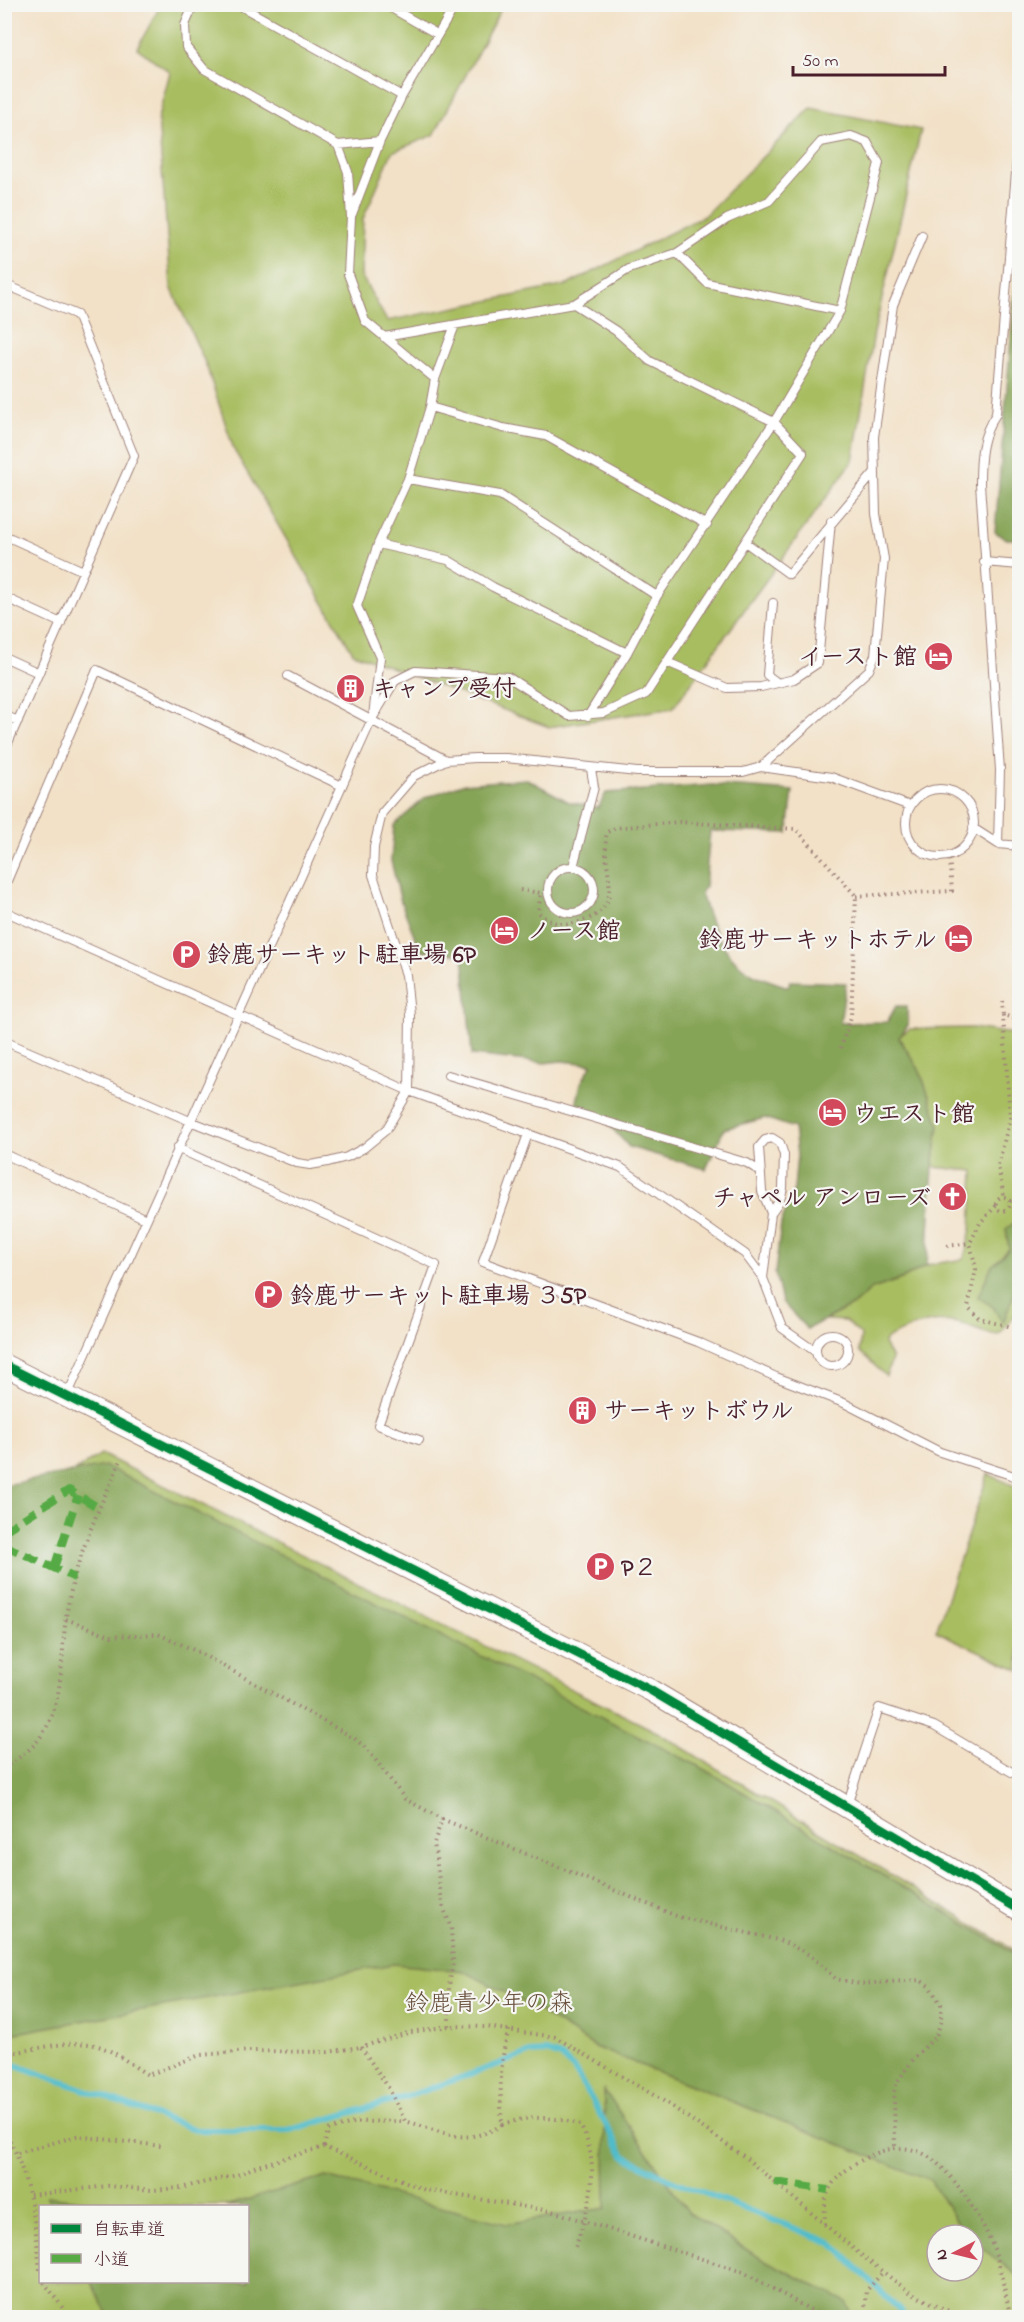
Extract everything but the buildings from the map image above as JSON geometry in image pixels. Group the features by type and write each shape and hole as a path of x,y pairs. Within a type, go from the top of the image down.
{"street":[{"path":"4,1365 650,1690 847,1805 1020,1910"}],"lane":[{"path":"194,4 185,25 186,47 204,69 338,145 380,141"},
{"path":"237,4 402,96"},
{"path":"384,4 437,34"},
{"path":"351,217 380,141 402,96 456,4"},
{"path":"998,844 1000,770 984,562 980,452 987,427 996,414 1020,124"},
{"path":"384,337 574,304 629,269 677,254 727,219 769,201 821,142 851,136 867,142 879,164 840,311 774,422 707,525 657,596 627,653 588,716"},
{"path":"338,145 348,172 351,217 348,274 364,321 435,379"},
{"path":"761,767 868,670 875,655 884,559 876,514 874,437 893,305 921,236"},
{"path":"677,254 707,283 840,311"},
{"path":"4,284 77,315 134,456 4,752"},
{"path":"66,1397 372,719 395,681 415,671 508,677 569,716 604,713 646,694 803,453 774,422 650,361 616,331 574,304"},
{"path":"372,719 380,658 357,606 378,544 408,479 430,407 435,379 454,325"},
{"path":"430,407 503,428 546,436 707,525"},
{"path":"745,542 789,574 831,521 874,473"},
{"path":"408,479 500,495 657,596"},
{"path":"667,662 727,688 778,683 794,679 818,663 831,521"},
{"path":"4,536 83,571"},
{"path":"378,544 448,560 493,587 627,653"},
{"path":"984,562 1020,565"},
{"path":"4,597 61,623"},
{"path":"773,603 767,675 778,683"},
{"path":"4,657 39,673"},
{"path":"4,888 97,670 342,786"},
{"path":"288,676 446,760"},
{"path":"4,715 18,721"},
{"path":"4,1041 190,1121 297,1163 310,1165 328,1162 347,1157 364,1148 386,1130 409,1091 410,1014 406,975 373,874 374,847 382,813 414,776 446,760 506,758 591,769 637,772 743,772 761,767 831,777 910,806"},
{"path":"573,867 594,787 591,769"},
{"path":"951,790 968,804 973,814 974,828 966,845 949,856 927,854 911,840 907,829 910,806 928,791 951,790"},
{"path":"974,828 998,844 1020,846"},
{"path":"573,867 580,868 591,877 594,891 593,898 583,909 569,913 562,911 550,900 549,884 558,871 573,867"},
{"path":"4,911 409,1091 620,1167 745,1254 763,1278 782,1328 816,1352"},
{"path":"448,1075 747,1162 761,1172"},
{"path":"528,1134 483,1262 698,1342 776,1377 844,1403 940,1452 1020,1478"},
{"path":"763,1278 771,1214 780,1200 783,1188 784,1155 780,1143 772,1138 765,1140 759,1147 762,1191 771,1214"},
{"path":"177,1148 436,1265 378,1425 419,1440"},
{"path":"4,1154 146,1218"},
{"path":"847,1805 879,1708 934,1726 1020,1777"}],"path":[{"path":"520,890 541,893 538,912 554,923 572,924 594,918 603,911 611,889 605,840 607,832 615,828 679,822 796,829 856,896 851,1017 840,1050"},
{"path":"856,896 952,891 949,856"},
{"path":"1002,1001 1010,1118 999,1166 1004,1197 1010,1201 1020,1199"},
{"path":"1003,1015 1020,1020"},
{"path":"1004,1197 998,1199 996,1206 980,1223 970,1243 976,1269 969,1307 980,1319 1012,1327"},
{"path":"996,1206 999,1210 1006,1211 1010,1206 1010,1201"},
{"path":"948,1246 970,1243"},
{"path":"4,1768 33,1745 47,1725 57,1701 66,1619 75,1578 99,1508 122,1458"},
{"path":"66,1619 111,1636 158,1634 196,1651 354,1738 368,1750 405,1799 442,1819 679,1917 782,1941 810,1955 836,1979 860,1984 920,1980 938,1996 943,2013 936,2036 915,2057 897,2082 894,2092 895,2148"},
{"path":"442,1819 434,1843 442,1903 451,1928 453,1962 449,1986 449,2026"},
{"path":"4,2054 38,2050 61,2044 94,2045 148,2075 182,2064 200,2055 249,2051 328,2052 361,2047 411,2032 449,2026 509,2030 555,2037 666,2103 746,2158 912,2294 964,2318"},
{"path":"501,2126 500,2073 509,2030"},
{"path":"361,2047 388,2087 405,2121"},
{"path":"324,2147 328,2130 356,2122 405,2121 456,2138 480,2136 514,2120 540,2118 566,2120 580,2125 588,2138 592,2155 591,2197 575,2248"},
{"path":"4,2130 18,2152 30,2194 39,2262"},
{"path":"18,2152 77,2136 161,2146"},
{"path":"30,2194 108,2186 152,2190 180,2188 237,2175 257,2166 324,2147 425,2190 545,2210 743,2272 825,2318"},
{"path":"825,2224 824,2204 829,2187 838,2175 868,2156 895,2148 912,2148 925,2153 937,2161 954,2180 982,2221 996,2253 1011,2318"},
{"path":"864,2318 867,2290 883,2272"},
{"path":"45,2283 70,2318"}],"green space":[{"path":"161,5 503,5 434,135 392,152 363,219 361,275 387,321 567,285 704,216 811,108 921,130 874,333 853,461 673,708 549,727 353,653 234,450 206,365 171,287 158,118 170,72 137,48"},
{"path":"1019,242 1020,539 1007,539 995,532"},
{"path":"527,779 569,802 598,808 606,793 712,785 793,791 788,833 710,831 705,887 701,893 708,916 719,939 734,959 753,974 788,987 790,981 846,983 840,1023 887,1022 896,1006 907,1006 908,1025 899,1038 920,1071 939,1125 933,1167 927,1265 904,1278 872,1289 853,1305 807,1329 782,1302 775,1273 781,1223 794,1189 797,1155 794,1128 765,1118 724,1129 706,1169 629,1147 604,1119 576,1106 581,1083 592,1064 561,1061 545,1063 472,1055 463,955 420,950 401,902 391,861 394,825 425,798 462,784"},
{"path":"972,1028 1019,1035 1019,1310 999,1335 958,1323 939,1321 912,1328 886,1339 884,1344 892,1359 886,1376 859,1351 861,1335 845,1321 825,1320 853,1305 872,1289 904,1278 927,1265 964,1259 971,1229 974,1171 933,1167 939,1125 920,1071 898,1037 910,1029"},
{"path":"1019,1219 1019,1281 1003,1323 993,1307 978,1297 991,1267 1009,1249 1006,1229"},
{"name":"鈴鹿青少年の森","path":"101,1454 657,1732 1019,1953 1019,2317 5,2318 5,1516"},
{"path":"105,1466 706,1770 1019,1956 1019,2277 985,2250 985,2223 958,2223 930,2180 595,2047 536,2009 464,1971 393,1964 5,2035 5,1485"},
{"path":"988,1474 1019,1488 1019,1670 936,1631"},
{"path":"604,2090 689,2213 755,2255 846,2302 854,2317 110,2318 92,2283 249,2283 249,2205 228,2205 326,2177 506,2224 606,2208"},
{"path":"46,2196 118,2205 50,2205"}],"waterway":[{"path":"4,2061 197,2130 290,2130 406,2097 530,2053 546,2052 561,2057 574,2069 624,2156 671,2180 832,2243 907,2318"}],"marked path":[{"path":"4,1531 69,1490 99,1508"},
{"path":"54,1568 78,1495"},
{"path":"4,1545 75,1578"},
{"path":"775,2182 828,2190"}],"cycle path":[{"path":"4,1365 650,1690 1020,1910"}],"place":[{"name":"イースト館","path":"938,656"},
{"name":"キャンプ受付","path":"351,688"},
{"name":"ノース館","path":"505,930"},
{"name":"鈴鹿サーキットホテル","path":"958,939"},
{"name":"鈴鹿サーキット駐車場 6P","path":"186,954"},
{"name":"ウエスト館","path":"832,1113"},
{"name":"チャペル アンローズ","path":"952,1197"},
{"name":"鈴鹿サーキット駐車場 ３5P","path":"269,1295"},
{"name":"サーキットボウル","path":"583,1410"},
{"name":"P２","path":"600,1567"}]}
